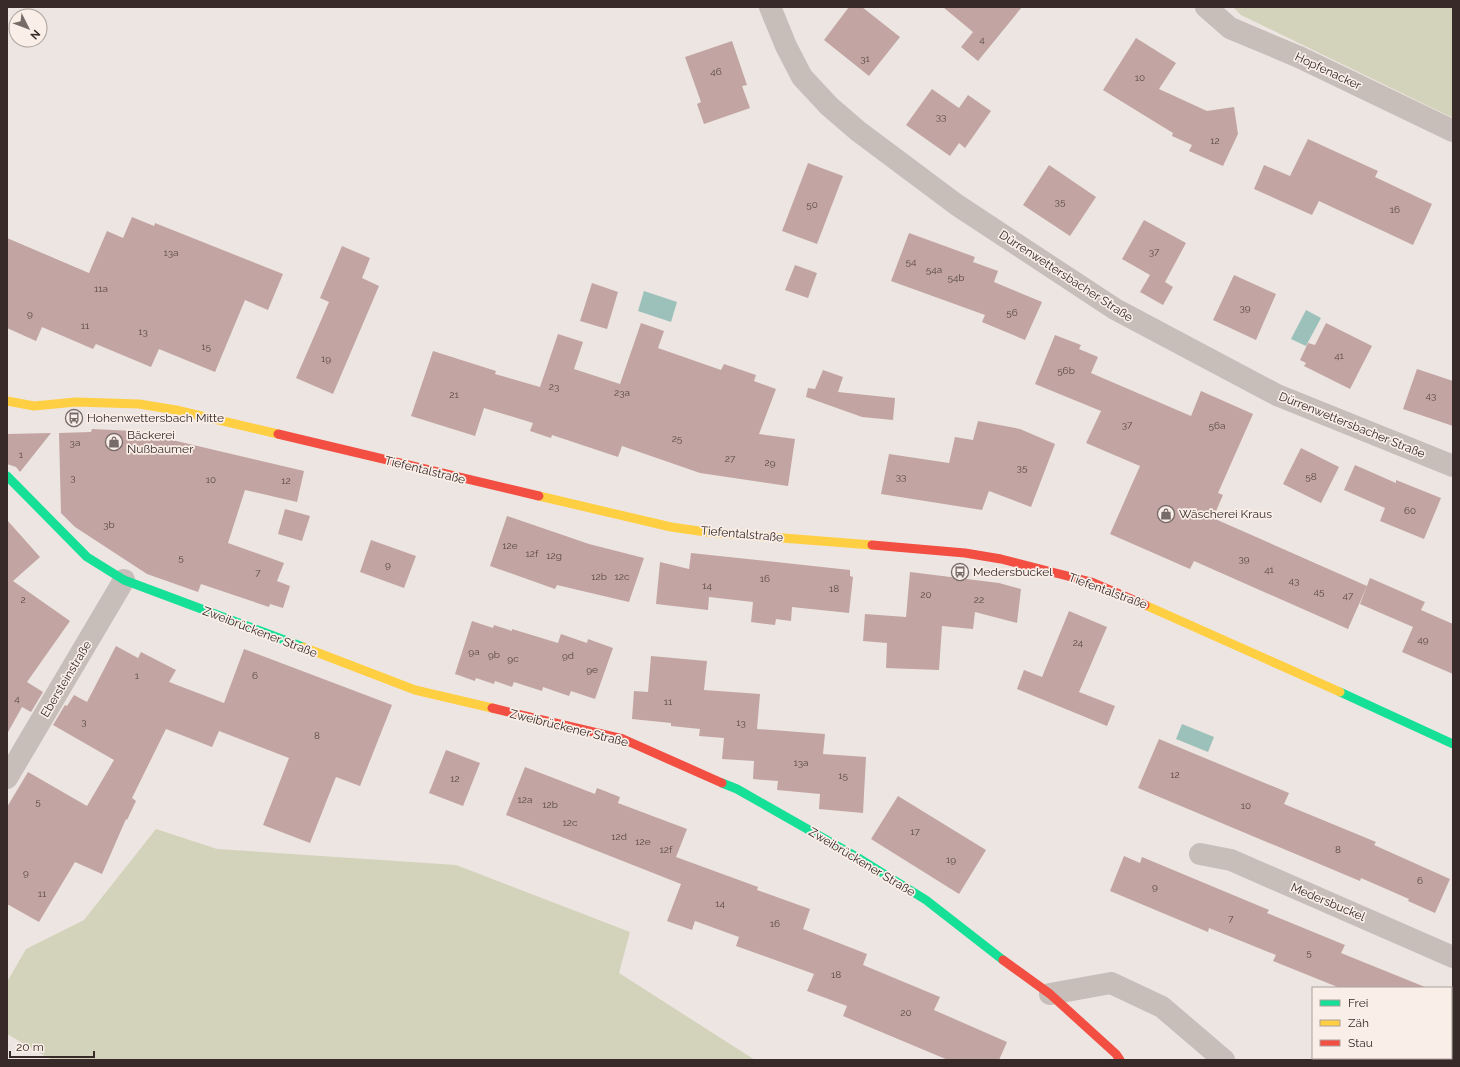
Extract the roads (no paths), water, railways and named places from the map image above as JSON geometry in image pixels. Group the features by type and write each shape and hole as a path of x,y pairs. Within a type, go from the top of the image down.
{"street":[{"name":"Dürrenwettersbacher Straße","path":"770,7 786,46 802,77 829,106 858,131 956,205 1115,309 1277,395 1453,466"},
{"name":"Hopfenacker","path":"1206,7 1230,28 1299,57 1453,131"},
{"name":"Tiefentalstraße","path":"7,401 34,406 76,402 139,404 176,410 671,527 713,532 965,553 1040,568 1091,582 1194,625 1453,744"},
{"name":"Zweibrückener Straße","path":"7,476 87,557 124,580 415,690 623,739 737,789 860,859 926,900 1030,982 1050,994 1116,1054 1120,1060"},
{"name":"Ebersteinstraße","path":"7,778 124,580"},
{"name":"Medersbuckel","path":"1200,854 1231,860 1453,957"},
{"path":"1050,994 1111,983 1162,1007 1224,1060"}],"water":[{"path":"644,291 677,302 671,322 638,311"},
{"path":"1306,310 1321,318 1306,346 1291,339"},
{"path":"1182,724 1214,737 1208,752 1176,739"}],"place":[{"name":"Hohenwettersbach Mitte","path":"74,418"},
{"name":"Bäckerei Nußbaumer","path":"114,442"},
{"name":"Wäscherei Kraus","path":"1166,514"},
{"name":"Medersbuckel","path":"960,572"}]}
